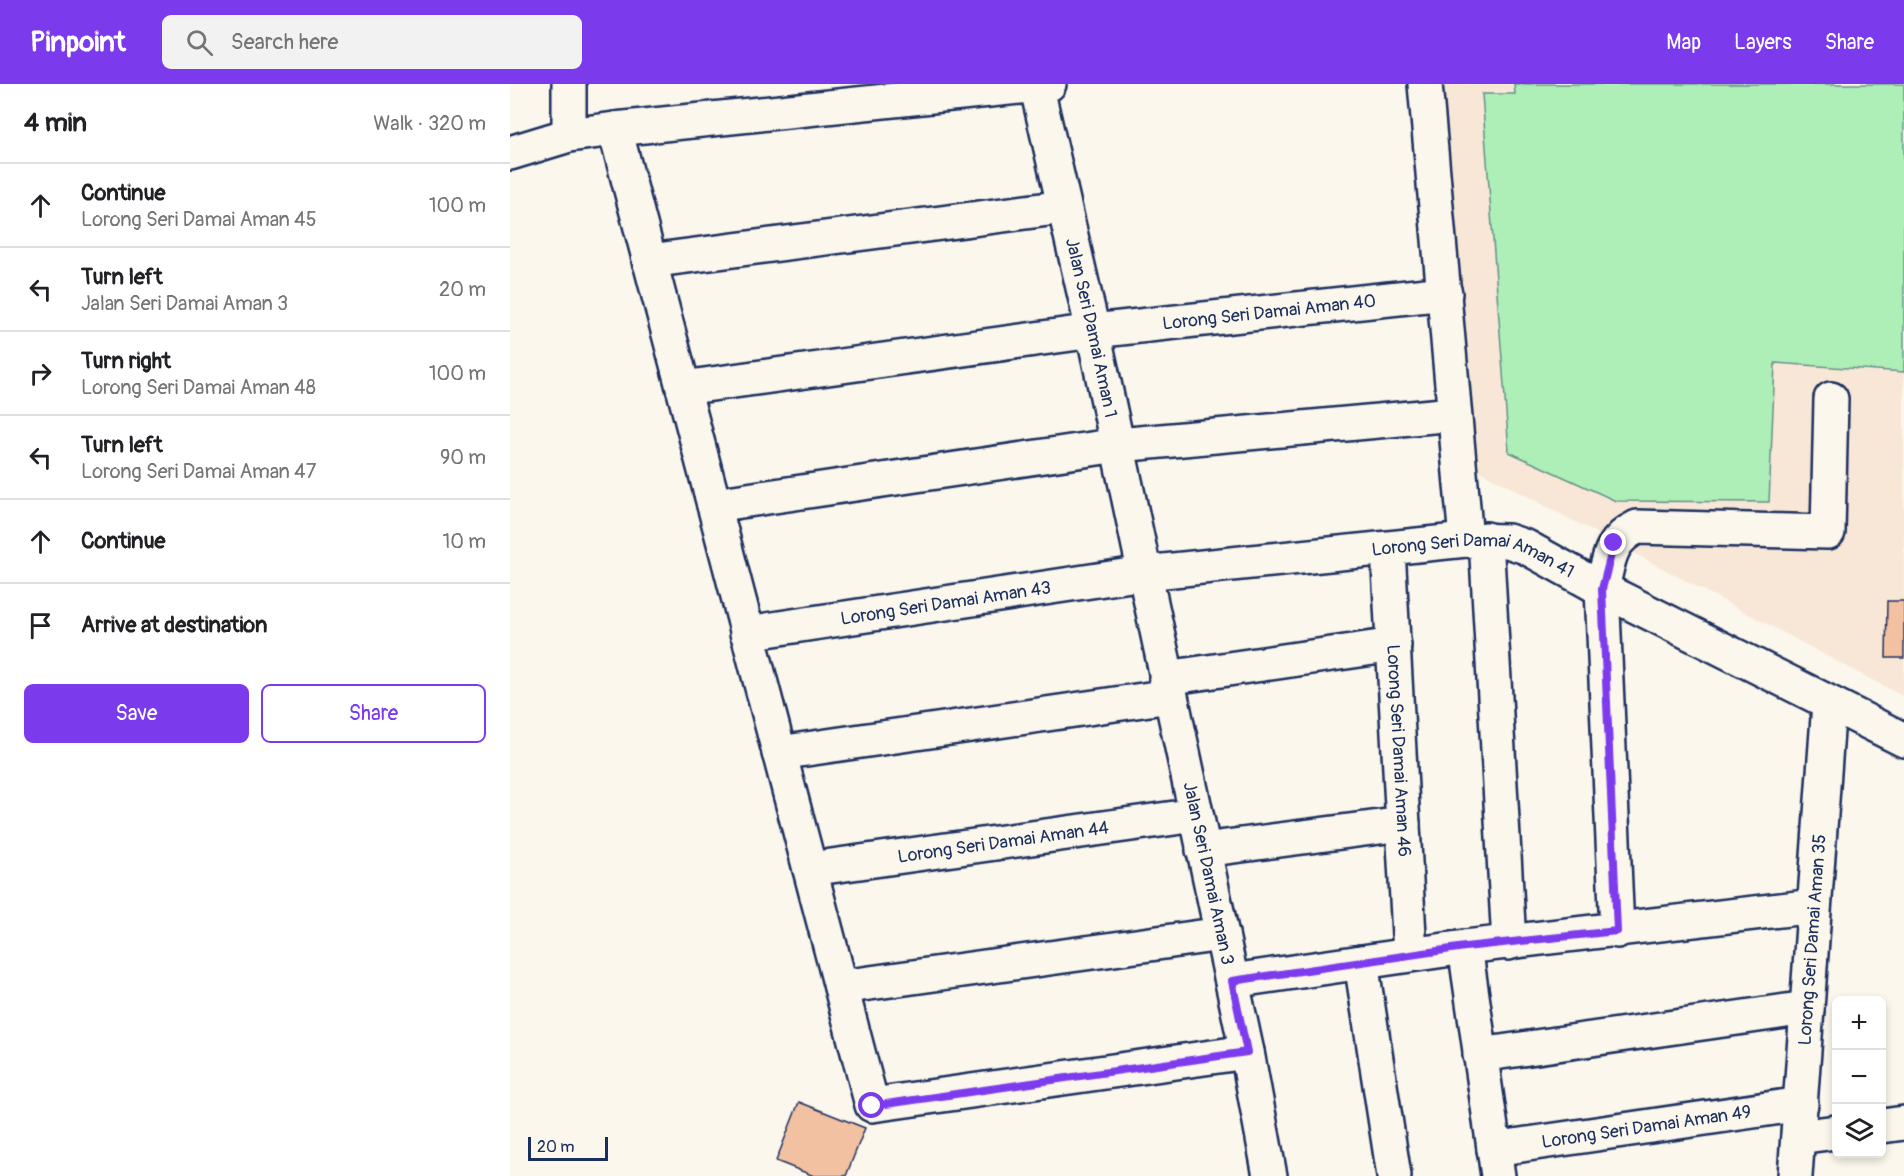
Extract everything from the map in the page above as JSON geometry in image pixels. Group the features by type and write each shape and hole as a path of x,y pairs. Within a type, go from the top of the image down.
{"street":[{"path":"569,84 569,135"},
{"path":"510,153 569,135 615,129 1040,84"},
{"name":"Jalan Seri Damai Aman 1","path":"1040,84 1064,207 1118,445 1144,573"},
{"path":"1425,84 1454,414 1476,539 1509,943"},
{"path":"615,129 872,1106 1247,1052"},
{"path":"650,261 1064,207"},
{"name":"Lorong Seri Damai Aman 40","path":"683,388 1093,331 1445,293"},
{"path":"1617,931 1602,589 1614,543 1623,534 1636,527 1828,532 1831,399"},
{"path":"714,505 1118,445 1454,414"},
{"name":"Lorong Seri Damai Aman 41","path":"1144,573 1476,539 1508,541 1526,547 1602,589 1904,740"},
{"name":"Lorong Seri Damai Aman 46","path":"1388,549 1410,954"},
{"name":"Lorong Seri Damai Aman 43","path":"747,633 1144,573"},
{"name":"Jalan Seri Damai Aman 3","path":"1144,573 1247,1052 1270,1176"},
{"path":"779,753 1168,687 1394,645"},
{"name":"Lorong Seri Damai Aman 35","path":"1795,1176 1829,704"},
{"name":"Lorong Seri Damai Aman 44","path":"810,869 1196,815"},
{"path":"1203,850 1403,824"},
{"path":"1232,981 1410,954 1814,906"},
{"path":"841,987 1222,934"},
{"path":"1465,947 1496,1162"},
{"path":"1361,962 1394,1176"},
{"path":"1480,1054 1807,1008"},
{"name":"Lorong Seri Damai Aman 49","path":"1496,1162 1801,1104"},
{"path":"1886,1125 1904,1123"},
{"path":"1798,1137 1832,1133"}],"shaded area":[{"path":"1442,84 1904,84 1904,697 1476,469"}],"green space":[{"path":"1514,84 1904,84 1904,372 1775,363 1769,502 1616,501 1509,452 1482,94 1515,94"}],"building":[{"path":"1887,601 1904,601 1904,658 1886,658"},
{"path":"799,1102 865,1128 846,1176 814,1176 776,1161"}],"route":[{"path":"872,1106 1247,1052 1232,981 1410,954 1617,931 1602,589 1614,543"}]}
